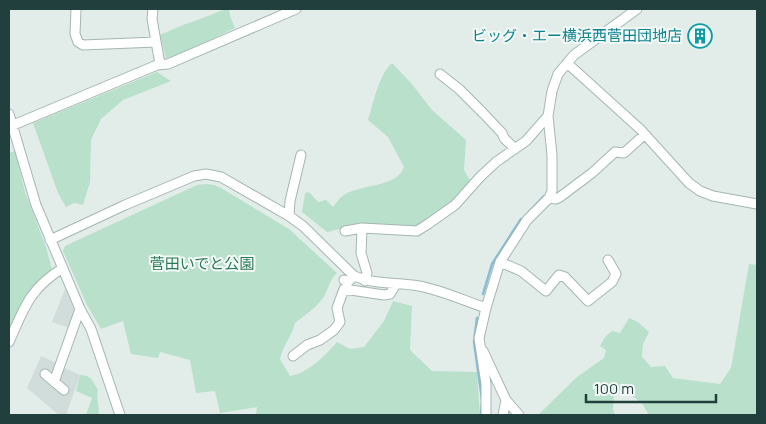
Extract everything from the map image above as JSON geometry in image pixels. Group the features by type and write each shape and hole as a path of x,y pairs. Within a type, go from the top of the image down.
{"street":[{"path":"76,9 75,34 78,42 83,45 156,42"},
{"path":"153,9 152,19 160,64"},
{"path":"11,126 160,64 168,64 296,9"},
{"path":"486,415 486,384 479,338 500,262 527,220 549,198 552,192 552,155 548,116 552,90 558,74 567,63 637,9"},
{"path":"567,63 644,135 683,177 700,190 721,199 757,204"},
{"path":"440,74 459,89 483,113 515,149"},
{"path":"9,114 36,205 80,309 91,329 120,415"},
{"path":"345,231 362,228 417,231 455,205 480,177 496,162 526,141 548,116"},
{"path":"549,198 556,199 560,197 592,174 615,152 624,153 644,135"},
{"path":"289,216 290,201 301,155"},
{"path":"50,240 151,194 194,176 206,174 220,177 289,216 303,226 354,276 365,281 419,286 486,308"},
{"path":"362,228 360,253 367,274 365,281"},
{"path":"500,262 521,271 546,291 559,275 565,276 588,301 612,282 616,274 608,260"},
{"path":"9,342 27,300 36,289 63,268"},
{"path":"344,280 348,282 354,276"},
{"path":"294,356 307,344 320,340 334,330 340,322 337,308 344,289 384,295 390,294 396,284"},
{"path":"54,382 80,309"},
{"path":"480,346 506,400 519,415"},
{"path":"44,374 64,390"},
{"path":"503,415 506,400"}],"shaded area":[{"path":"65,289 75,315 70,328 52,322"},
{"path":"41,356 57,363 58,380 63,367 80,375 66,415 59,415 27,388"}],"green space":[{"path":"229,9 235,28 171,59 166,58 160,35"},
{"path":"392,63 411,83 432,110 466,140 464,170 471,182 454,204 414,230 361,224 327,232 302,212 305,193 309,192 318,202 326,200 333,207 344,195 394,179 404,167 388,137 368,120 380,82 387,68"},
{"path":"157,72 171,81 123,100 101,119 91,140 90,182 83,205 74,203 66,207 58,193 33,123"},
{"path":"15,151 25,192 46,247 53,273 9,334 9,153"},
{"name":"菅田いでと公園","path":"206,184 221,188 289,229 337,273 320,302 295,323 283,349 280,359 290,376 310,368 337,342 350,349 364,347 384,321 393,301 412,306 410,350 432,371 477,372 480,415 256,415 257,407 220,413 215,391 196,393 190,360 160,352 158,358 131,354 123,321 101,329 87,305 63,251 65,246 197,185"},
{"path":"749,264 757,265 757,415 649,415 641,402 623,390 614,391 613,409 615,415 538,415 577,377 604,358 606,350 600,346 605,337 612,331 620,333 629,318 638,322 649,332 643,344 642,357 651,367 665,366 673,378 720,384 731,368"},
{"path":"80,375 89,377 98,390 98,415 86,415 92,398 76,391"}],"waterway":[{"path":"526,215 544,196"},
{"path":"483,294 492,264 521,219"},
{"path":"477,318 474,342 482,399"},
{"path":"481,415 482,404"}],"place":[{"name":"ビッグ・エー横浜西菅田団地店","path":"700,36"}]}
